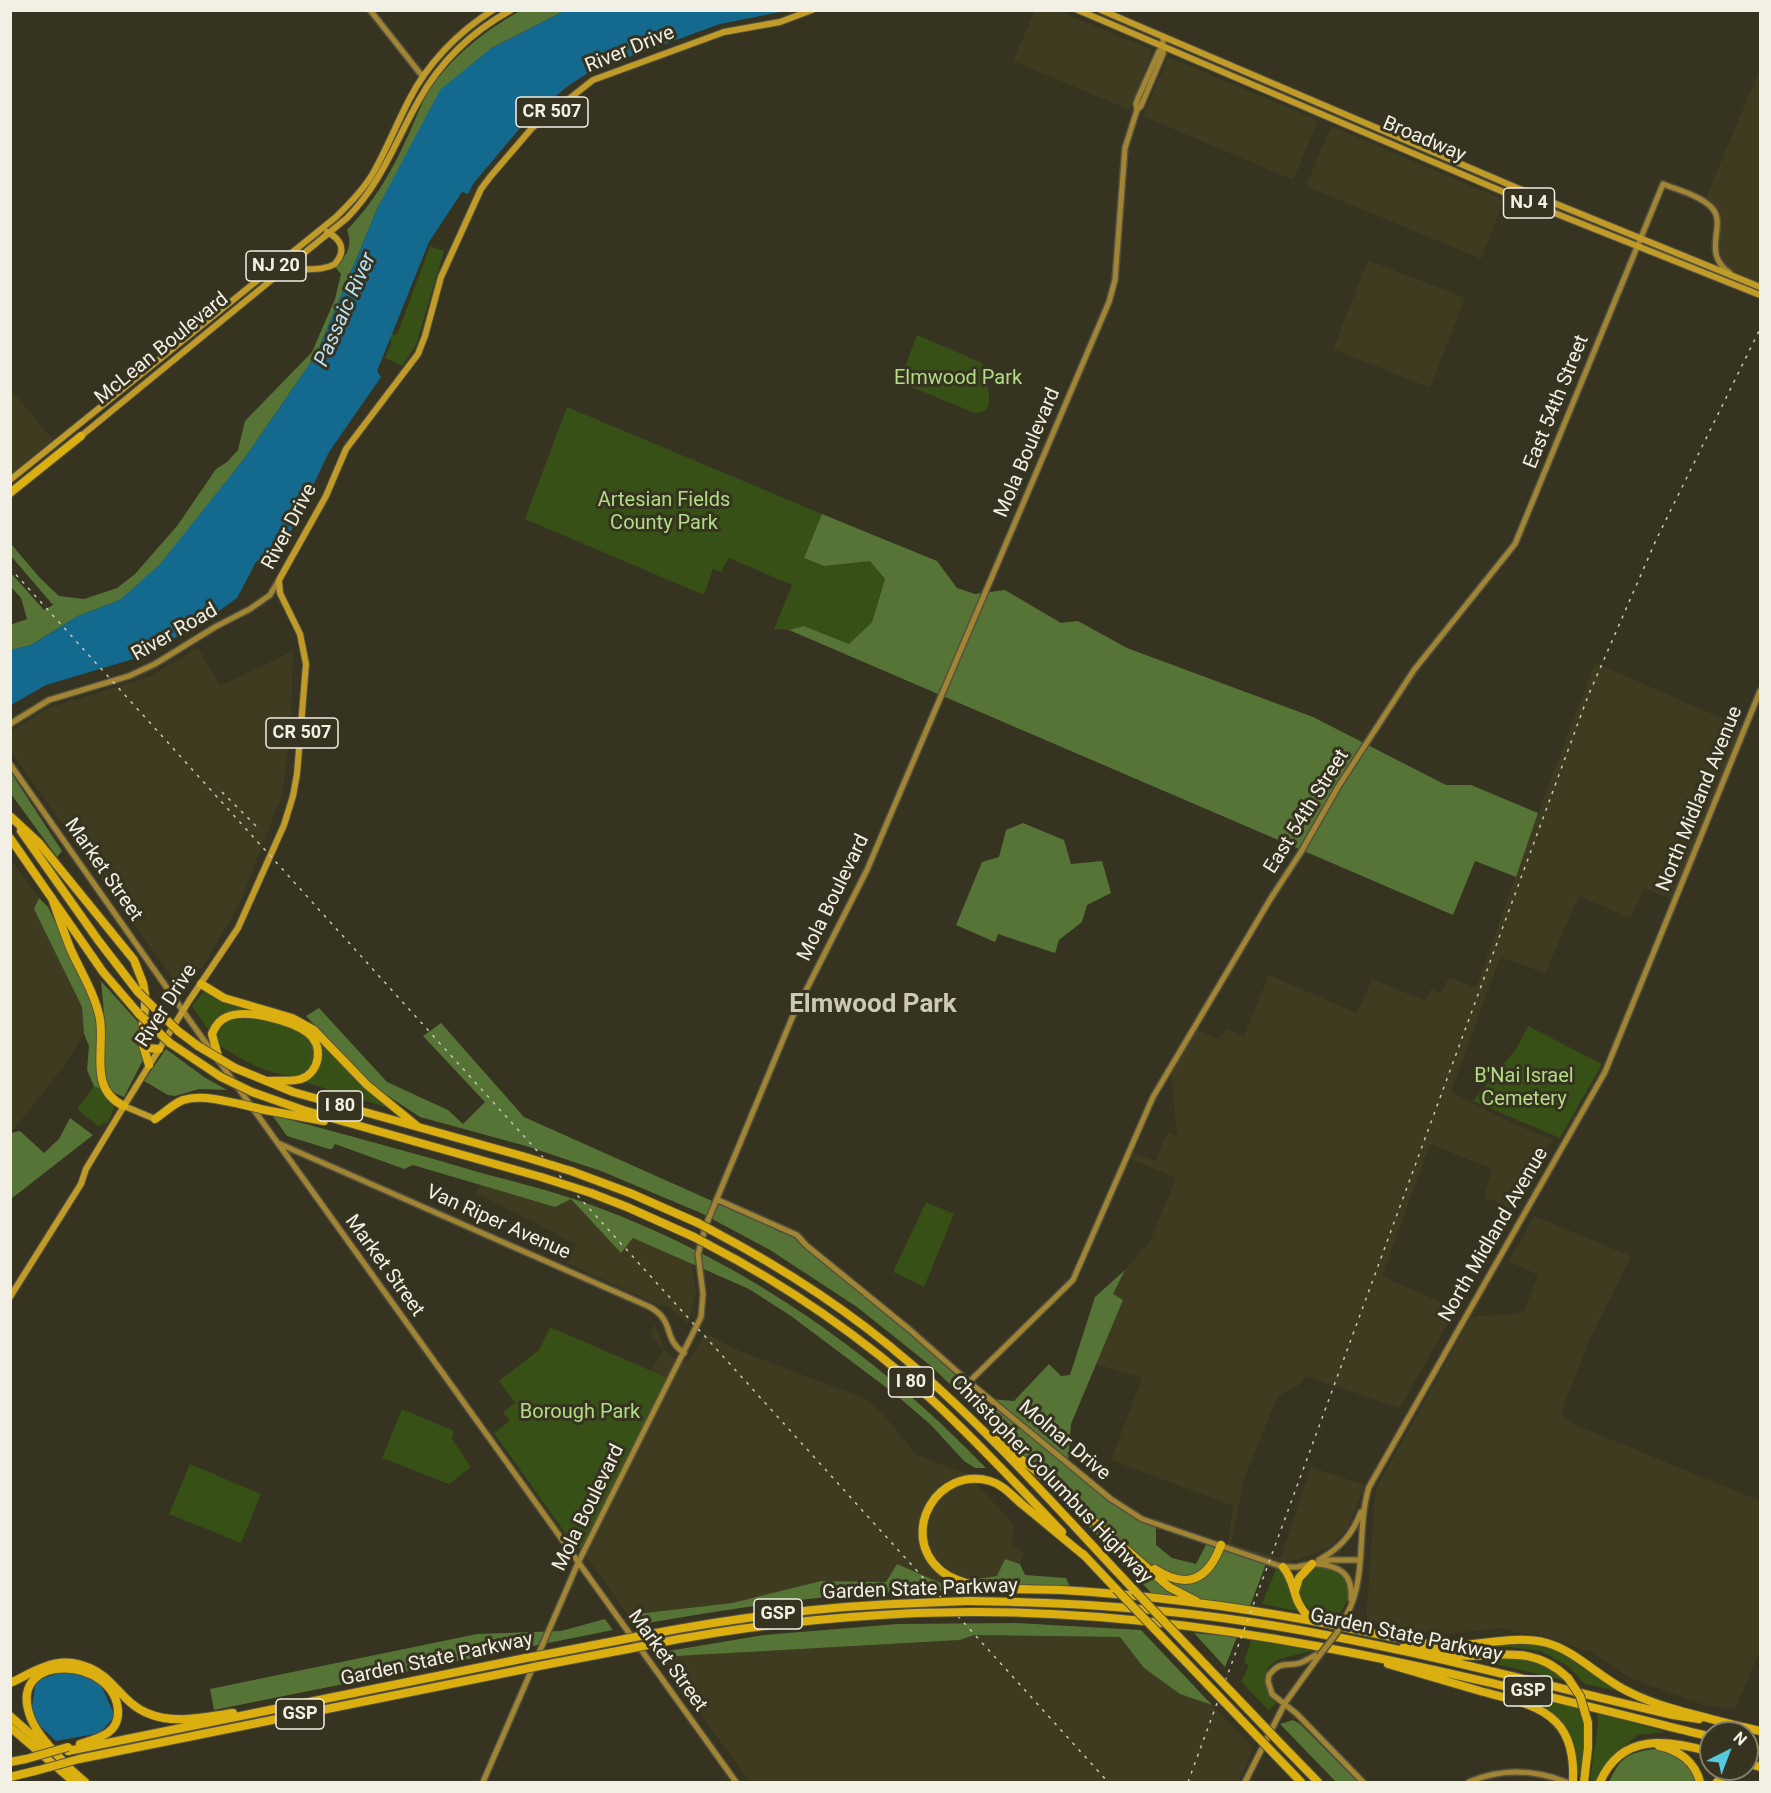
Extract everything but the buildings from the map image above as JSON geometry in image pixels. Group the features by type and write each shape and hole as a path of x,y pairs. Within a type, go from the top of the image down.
{"highway":[{"name":"McLean Boulevard","path":"10,493 81,436"},
{"path":"11,817 39,843 126,949 139,971 146,1008 141,1039 149,1065"},
{"name":"Christopher Columbus Highway","path":"11,817 98,940 138,992 178,1031 235,1068 302,1095 522,1156 638,1196 698,1223 786,1272 854,1318 919,1370 979,1427 1318,1782"},
{"name":"Christopher Columbus Highway","path":"10,838 103,972 139,1014 170,1043 221,1077 286,1105 541,1177 636,1211 707,1244 796,1295 838,1324 892,1365 961,1428 1301,1782"},
{"path":"52,898 70,947 97,1006 101,1032 100,1077 102,1086 112,1099 124,1106"},
{"path":"201,984 224,998 291,1018 314,1030 367,1085 418,1127"},
{"path":"220,1062 212,1034 219,1022 230,1015 269,1018 288,1023 310,1035 315,1041 318,1053 315,1066 310,1073 295,1080 263,1081"},
{"path":"141,1039 147,1048 159,1049"},
{"path":"155,1119 176,1104 192,1099 214,1099 370,1129"},
{"path":"979,1427 1023,1460 1178,1593 1199,1602 1442,1646 1468,1646 1520,1640 1546,1643 1571,1655 1609,1682 1642,1699 1721,1721"},
{"path":"1086,1557 1004,1488 993,1482 962,1480 951,1484 932,1501 926,1512 923,1537 931,1560 949,1576 974,1585 1075,1591 1245,1610"},
{"path":"1072,1502 1145,1562 1174,1580 1191,1580 1206,1571 1221,1545"},
{"path":"1296,1599 1296,1583 1312,1564"},
{"path":"1283,1567 1300,1608 1314,1621"},
{"name":"Garden State Parkway","path":"10,1762 640,1636 777,1614 834,1608 968,1601 1051,1603 1182,1612 1266,1624 1501,1672 1673,1715 1707,1721"},
{"name":"Garden State Parkway","path":"10,1773 704,1634 801,1621 916,1613 1088,1615 1185,1624 1343,1651 1498,1683 1699,1734"},
{"path":"1390,1648 1413,1647 1459,1656 1529,1655 1549,1663 1568,1678 1580,1696 1588,1722 1584,1782"},
{"path":"1343,1651 1522,1704 1547,1715 1555,1721 1568,1739 1573,1763 1573,1782"},
{"path":"10,1683 50,1665 69,1663 80,1664 99,1672 138,1708 167,1718 190,1718 291,1706"},
{"path":"68,1749 106,1735 115,1725 118,1708 110,1691 96,1677 78,1669 60,1668 43,1672 36,1677 28,1690 27,1704 32,1720 39,1731 70,1769"},
{"path":"10,1716 85,1782"},
{"path":"10,1727 74,1782"},
{"path":"27,1742 64,1782"},
{"path":"1600,1782 1613,1762 1633,1748 1673,1742 1699,1749"},
{"path":"1633,1748 1657,1745 1679,1753 1694,1768 1700,1782"},
{"path":"10,1777 38,1768"}],"main road":[{"name":"McLean Boulevard","path":"10,480 320,231 350,203 371,176 423,76 458,37 493,10"},
{"name":"McLean Boulevard","path":"81,436 353,212 375,185 418,100 443,65 473,35 511,10"},
{"name":"River Drive","path":"10,1297 81,1184 86,1169 149,1065 241,924 284,825 295,789 306,664 300,634 280,593 279,580 326,496 346,449 418,354 441,277 481,189 532,128 582,88 604,75 724,32 780,22 812,10"},
{"name":"Broadway","path":"1078,10 1520,199 1761,295"},
{"name":"Broadway","path":"1101,10 1508,184 1761,287"},
{"path":"280,274 295,270 328,268 336,264 342,252 342,245 330,233 320,231"},
{"path":"124,1106 155,1119"}],"street":[{"path":"370,10 423,76"},
{"path":"1163,37 1164,47"},
{"name":"Mola Boulevard","path":"483,1782 578,1563 701,1317 704,1302 698,1265 699,1244 792,1018 867,870 1108,303 1115,280 1125,148 1137,110 1136,104 1159,51 1164,47"},
{"name":"East 54th Street","path":"969,1382 1068,1286 1077,1274 1152,1097 1271,898 1301,852 1338,787 1414,670 1515,544 1663,184 1704,202 1714,210 1717,218 1716,259 1722,267 1736,277"},
{"name":"River Road","path":"10,724 49,700 129,676 155,664 215,627 250,609 270,595 279,580"},
{"name":"North Midland Avenue","path":"1245,1782 1285,1703 1311,1660 1324,1650 1346,1616 1355,1594 1365,1500 1378,1467 1406,1423 1445,1350 1608,1065 1761,691"},
{"name":"Market Street","path":"10,765 292,1164 736,1782"},
{"name":"Van Riper Avenue","path":"279,1143 650,1307 663,1315 673,1343 684,1353"},
{"path":"292,1164 305,1154"},
{"name":"Molnar Drive","path":"717,1200 752,1213 797,1235 969,1382 1120,1506 1142,1519 1283,1567 1289,1568 1331,1560 1360,1560"},
{"path":"1312,1564 1334,1551 1347,1539 1357,1522 1365,1500"},
{"path":"1312,1564 1334,1567 1347,1576 1352,1592 1346,1616"},
{"path":"1311,1660 1284,1663 1278,1666 1269,1675 1268,1681 1272,1694 1285,1703 1363,1782"},
{"path":"1469,1782 1503,1772 1539,1773 1566,1782"}],"shaded area":[{"path":"1035,10 1059,11 1150,49 1152,52 1130,110 1013,61"},
{"path":"1168,58 1315,119 1317,123 1293,180 1143,116"},
{"path":"1760,69 1760,287 1736,277 1716,259 1717,218 1704,202"},
{"path":"1331,126 1504,200 1481,259 1306,186"},
{"path":"1368,260 1465,298 1430,388 1333,349"},
{"path":"10,388 53,440 11,474 10,474"},
{"path":"198,648 220,686 293,651 291,730 282,795 239,905 205,963 181,990 11,752 10,732 48,708 149,677"},
{"path":"1595,663 1745,728 1675,901 1644,888 1631,918 1579,896 1545,973 1500,957 1451,1092 1516,1125 1553,1139 1513,1210 1484,1197 1492,1169 1430,1144 1382,1276 1456,1309 1400,1408 1305,1376 1301,1384 1278,1396 1245,1476 1231,1544 1281,1558 1311,1467 1365,1485 1347,1529 1330,1547 1288,1563 1228,1544 1233,1506 1111,1460 1142,1378 1096,1364 1122,1300 1113,1294 1125,1270 1150,1241 1176,1178 1127,1157 1130,1151 1155,1161 1168,1132 1177,1136 1171,1069 1196,1029 1218,1039 1228,1029 1244,1036 1269,975 1357,1013 1372,979 1426,1001 1431,989 1442,993 1449,977 1476,988 1538,813"},
{"path":"10,858 39,898 34,909 82,1007 84,1034 64,1066 11,1133"},
{"path":"482,1185 555,1207 571,1198 621,1252 633,1237 692,1264 696,1294 688,1324 668,1306 661,1306 567,1263 576,1244 475,1193"},
{"path":"1534,1216 1631,1256 1589,1341 1561,1413 1573,1424 1760,1501 1760,1650 1735,1709 1707,1706 1632,1679 1589,1650 1588,1652 1546,1636 1503,1628 1445,1634 1366,1622 1375,1495 1379,1483 1471,1317 1523,1313 1538,1275 1509,1261"},
{"path":"655,1324 665,1350 680,1363 690,1360 705,1333 735,1349 866,1399 881,1412 916,1454 969,1475 1015,1526 1011,1545 1024,1553 1020,1564 1005,1559 997,1576 943,1584 897,1564 886,1582 821,1581 732,1603 628,1615 583,1552 670,1379 651,1370 663,1350 650,1334"},
{"path":"974,1635 1120,1637 1144,1668 1180,1694 1212,1705 1253,1748 1239,1782 750,1782 659,1657 960,1640"}],"green space":[{"path":"520,11 564,11 490,49 378,207 316,355 244,459 160,565 120,600 78,616 31,645 11,650 10,625 27,619 21,598 11,587 11,573 44,610 53,605 11,556 11,544 59,596 84,599 117,588 135,574 177,526 216,469 227,462 238,450 245,421 312,352 335,299 341,274 335,267 348,250 347,230 365,210 386,178 428,92 447,67 469,46"},
{"path":"430,246 444,251 416,345 402,366 385,358 392,341 390,339 392,334 397,335"},
{"name":"Elmwood Park","path":"917,335 982,363 986,372 989,398 988,407 985,410 975,413 899,382"},
{"name":"Artesian Fields County Park","path":"567,407 822,514 804,558 824,566 870,560 885,579 872,622 849,644 804,626 789,630 774,629 792,585 729,558 721,572 713,569 704,595 525,519"},
{"path":"822,514 937,561 957,588 975,594 1005,590 1061,623 1078,621 1127,648 1313,717 1446,785 1471,785 1538,813 1516,877 1475,861 1453,915 789,630 804,626 849,644 872,622 885,579 870,561 824,566 804,558"},
{"path":"10,771 62,851 57,857 11,794"},
{"path":"1023,823 1064,840 1071,864 1102,861 1111,893 1087,905 1082,922 1059,940 1055,953 998,934 995,942 956,925 982,862 999,857 1006,830"},
{"path":"39,898 48,907 91,994 96,1013 102,1090 94,1086 87,1070 89,1046 84,1034 82,1007 34,909"},
{"path":"101,981 138,1022 138,1036 144,1058 124,1097 112,1092 105,1077 105,1024"},
{"path":"205,990 249,1009 220,1016 209,1031 192,1006"},
{"path":"319,1008 387,1082 448,1110 463,1124 485,1102 423,1036 441,1023 524,1117 795,1238 990,1399 1014,1401 1049,1364 1061,1376 1070,1375 1095,1297 1125,1270 1113,1294 1123,1300 1071,1424 1068,1463 1107,1496 1156,1524 1156,1545 1172,1558 1196,1564 1206,1545 1228,1544 1268,1558 1250,1606 1157,1599 996,1429 931,1366 857,1307 770,1250 701,1213 601,1171 526,1146 420,1117 373,1086 306,1016"},
{"path":"234,1018 271,1021 299,1030 310,1037 315,1046 312,1065 301,1074 281,1074 257,1066 234,1054 217,1043 217,1034 226,1022"},
{"name":"B'Nai Israel Cemetery","path":"1528,1026 1602,1064 1560,1138 1473,1101 1516,1049"},
{"path":"316,1034 389,1108 301,1081 318,1066 322,1056"},
{"path":"166,1049 204,1077 227,1090 199,1089 175,1096 168,1095 144,1081"},
{"path":"94,1086 102,1090 115,1106 108,1122 98,1126 77,1109"},
{"path":"272,1115 566,1196 634,1222 690,1248 745,1277 848,1345 942,1425 986,1468 975,1468 964,1461 931,1425 895,1394 791,1316 749,1289 633,1238 621,1253 571,1199 555,1207 413,1165 404,1169 335,1144 332,1149 329,1149 287,1136"},
{"path":"70,1118 93,1135 11,1199 11,1133 20,1131 44,1153 59,1139"},
{"path":"926,1202 954,1214 924,1287 893,1272"},
{"name":"Borough Park","path":"550,1327 670,1379 583,1552 573,1544 494,1433 510,1421 503,1412 515,1403 499,1381 539,1350"},
{"path":"402,1409 454,1431 452,1439 471,1467 449,1484 382,1458"},
{"path":"190,1464 261,1494 241,1543 169,1514"},
{"path":"1005,1559 1020,1564 1025,1575 1066,1578 1073,1594 961,1591 849,1595 769,1604 636,1625 628,1615 732,1603 821,1581 886,1582 897,1564 943,1584 997,1576"},
{"path":"1277,1567 1287,1574 1297,1611 1262,1604"},
{"path":"1313,1567 1335,1570 1350,1586 1347,1600 1338,1619 1313,1613 1302,1600 1299,1587 1302,1578"},
{"path":"605,1619 613,1630 214,1710 210,1689 477,1634 561,1631"},
{"path":"1017,1623 1141,1630 1212,1705 1180,1694 1144,1668 1120,1637 974,1635 960,1640 659,1657 656,1653 764,1635 897,1624"},
{"path":"1194,1633 1237,1637 1225,1667"},
{"path":"1252,1638 1312,1651 1279,1659 1268,1667 1264,1681 1276,1703 1269,1711 1241,1681 1249,1666 1244,1662"},
{"path":"1526,1642 1558,1650 1626,1693 1585,1684 1568,1666 1541,1651 1509,1647 1475,1648"},
{"path":"1520,1656 1551,1663 1563,1670 1576,1683 1474,1659"},
{"path":"1515,1693 1583,1709 1586,1753 1582,1777 1578,1774 1570,1742 1561,1722 1545,1708"},
{"path":"1597,1712 1665,1732 1638,1735 1609,1759 1597,1782 1590,1780 1598,1724"},
{"path":"1293,1720 1300,1724 1358,1782 1336,1782 1280,1724"},
{"path":"1654,1749 1677,1755 1694,1773 1694,1782 1609,1782 1617,1767 1626,1758 1637,1752"}],"water":[{"name":"Passaic River","path":"564,11 785,11 720,24 591,71 568,86 526,121 473,184 468,194 462,192 429,242 377,371 381,377 329,452 284,546 256,562 237,598 205,621 140,657 46,685 11,705 11,650 31,645 78,616 120,600 160,564 244,459 316,355 378,207 440,90 490,49"},
{"path":"67,1670 100,1683 115,1716 100,1733 56,1741 41,1727 31,1712 36,1681"}],"railway":[{"path":"1188,1782 1588,696 1657,538 1760,329"},
{"path":"10,568 1108,1782"},
{"path":"222,792 258,828"}],"district":[{"name":"Elmwood Park","path":"873,1005"}]}
